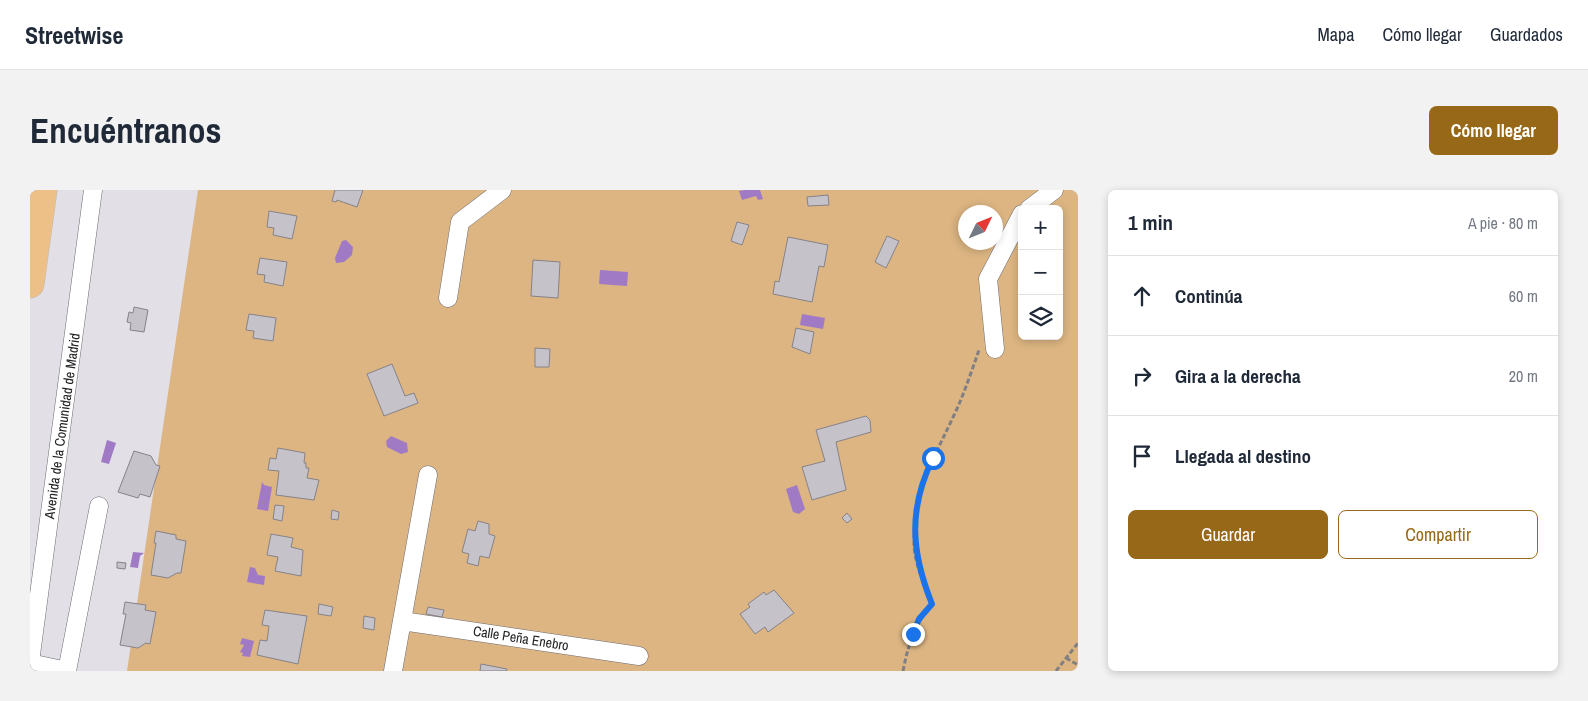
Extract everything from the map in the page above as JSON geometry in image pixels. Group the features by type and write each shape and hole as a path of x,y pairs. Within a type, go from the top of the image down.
{"highway":[{"path":"30,284 43,190"}],"street":[{"name":"Avenida de la Comunidad de Madrid","path":"93,190 30,662 67,671 98,506"},
{"path":"448,298 460,222 502,190"},
{"path":"1034,205 1054,190"},
{"path":"994,345 988,278 1018,222"},
{"path":"393,671 428,475"},
{"name":"Calle Peña Enebro","path":"402,621 639,656"}],"path":[{"path":"903,671 907,650 919,619 932,604 920,573 914,546 918,505 925,474 957,409 981,342 994,345"},
{"path":"1056,671 1078,643"},
{"path":"1066,658 1078,665"}],"shaded area":[{"path":"198,190 1078,190 1078,671 127,671"},
{"path":"760,190 763,199 758,200 756,196 742,200 739,191"},
{"path":"346,240 353,247 352,255 344,262 336,263 335,258 342,241"},
{"path":"600,270 628,272 627,286 599,284"},
{"path":"802,314 825,318 823,329 800,325"},
{"path":"391,436 407,443 408,452 401,454 387,447 386,441"},
{"path":"107,440 116,443 109,464 101,462"},
{"path":"262,482 264,485 272,487 268,511 257,509"},
{"path":"797,485 805,509 799,514 793,512 786,489"},
{"path":"133,552 144,553 140,556 138,568 130,567"},
{"path":"250,567 255,568 258,575 265,576 264,585 247,582"},
{"path":"242,638 254,641 250,657 242,656 243,653 240,652 244,645 240,644"}],"building":[{"path":"335,190 363,190 357,207 337,200 336,202 332,201"},
{"path":"828,195 829,205 808,206 807,197"},
{"path":"269,211 297,216 292,239 273,235 274,228 267,227"},
{"path":"737,222 749,225 742,245 731,241"},
{"path":"887,236 899,241 886,268 875,262"},
{"path":"788,237 828,245 824,267 819,266 812,302 773,294 775,281 779,282"},
{"path":"260,258 287,262 283,286 264,282 265,275 257,274"},
{"path":"533,260 560,262 558,298 531,296"},
{"path":"134,307 148,310 144,332 130,330 131,323 127,322 129,312 133,313"},
{"path":"249,314 276,318 273,341 253,338 254,331 246,330"},
{"path":"796,328 814,332 810,354 792,347"},
{"path":"535,348 550,349 549,367 535,367"},
{"path":"392,364 405,396 414,393 418,403 384,416 367,374"},
{"path":"866,416 870,420 871,432 836,442 846,490 812,500 802,467 825,461 816,430"},
{"path":"278,448 305,453 304,463 306,463 306,468 309,468 307,478 319,480 314,500 276,495 279,471 268,470 270,458 276,459"},
{"path":"134,451 151,456 156,465 160,466 150,497 140,494 138,498 118,492"},
{"path":"275,505 284,506 282,521 273,519"},
{"path":"332,510 339,512 338,520 331,519"},
{"path":"847,513 852,519 847,523 842,518"},
{"path":"478,521 489,524 489,534 495,536 489,558 480,556 478,566 467,563 469,554 462,552 468,529 475,531"},
{"path":"156,531 176,535 176,539 186,541 181,573 168,578 151,575"},
{"path":"271,534 293,538 291,547 303,550 301,576 275,571 278,557 267,555"},
{"path":"117,562 126,563 125,569 117,568"},
{"path":"774,590 794,613 768,632 765,627 755,634 740,614 750,607 748,604 764,592 766,595"},
{"path":"125,602 146,605 145,610 156,612 150,644 146,643 138,648 120,645 126,614 123,614"},
{"path":"319,604 333,607 331,616 318,614"},
{"path":"428,607 444,610 442,617 426,614"},
{"path":"265,610 307,616 298,664 257,655 260,640 267,641 269,626 262,625"},
{"path":"364,616 375,618 374,630 363,628"},
{"path":"481,664 507,669 506,671 480,671"}],"route":[{"path":"913,634 919,619 932,604 920,573 914,546 918,505 925,474 933,458"}]}
